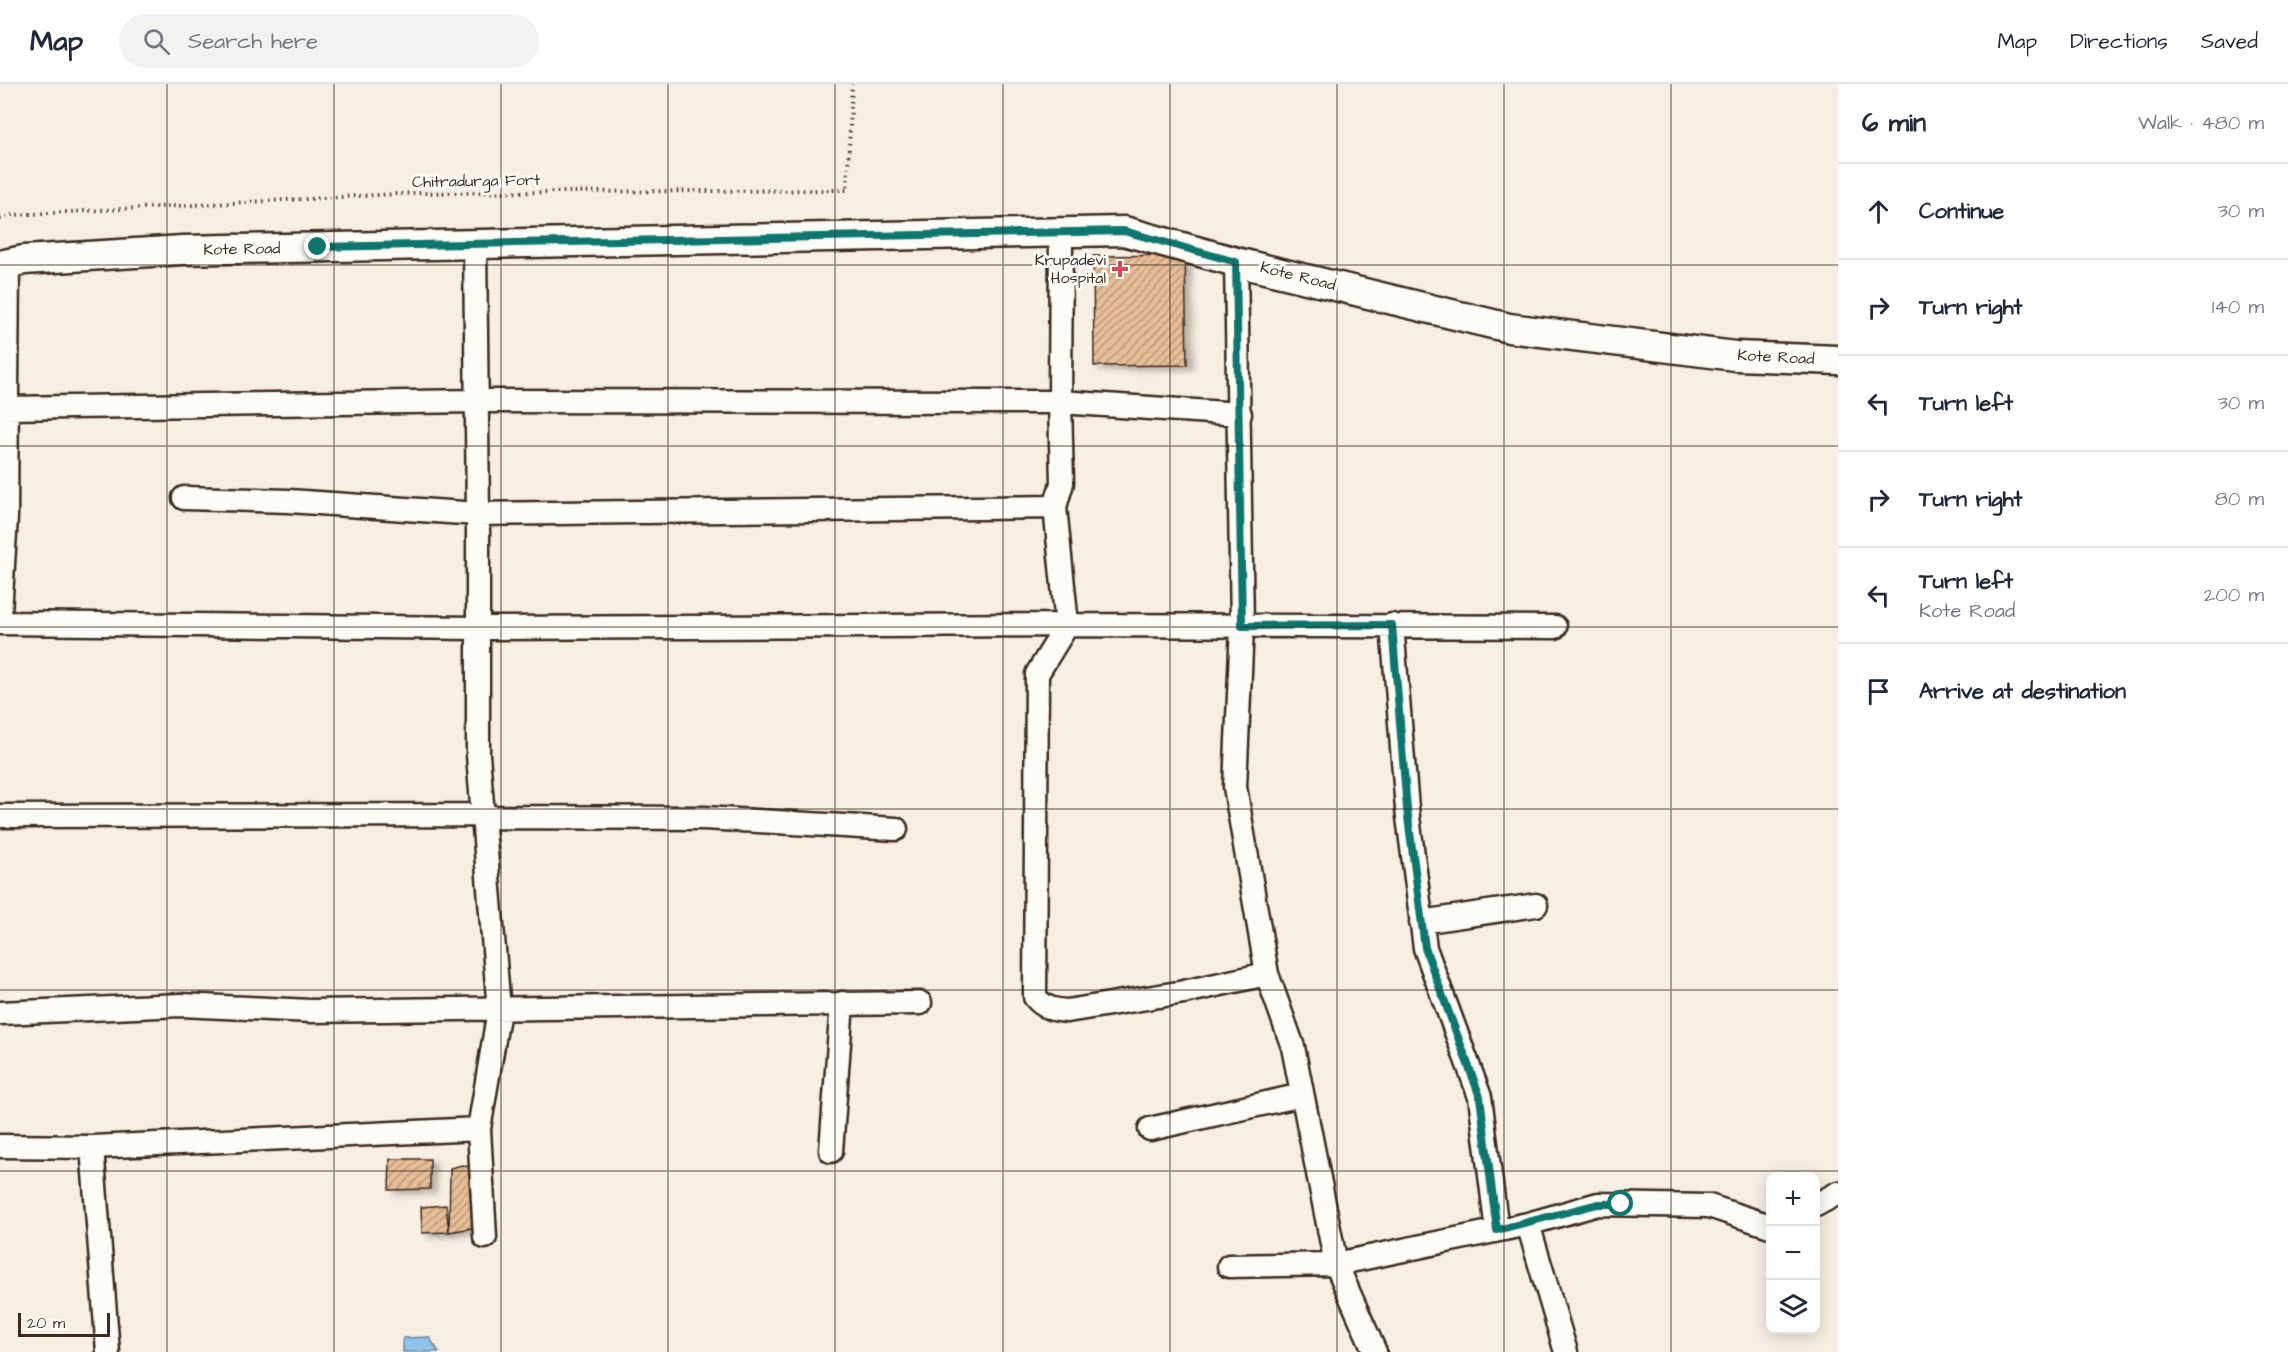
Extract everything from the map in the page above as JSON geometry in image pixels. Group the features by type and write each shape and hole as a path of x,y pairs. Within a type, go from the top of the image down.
{"street":[{"name":"Kote Road","path":"4,264 183,250 1124,231 1236,262 1509,328 1735,356 1838,360"},
{"path":"1061,232 1062,483 1055,507 1067,625 1037,674 1035,997 1050,1009 1067,1011 1184,992 1267,974"},
{"path":"475,244 478,401 478,755 499,1010 479,1129 485,1237"},
{"path":"1236,262 1242,626 1235,787 1267,974 1293,1047 1336,1264 1375,1352"},
{"path":"0,613 6,517 7,408 4,264"},
{"path":"7,408 478,401 1060,402 1240,414"},
{"path":"184,498 289,501 478,514 1055,507"},
{"path":"0,623 478,628 1067,625 1555,627"},
{"path":"1392,625 1407,809 1425,948 1480,1097 1497,1230"},
{"path":"0,816 483,814 486,817 704,818 896,829"},
{"path":"1422,922 1536,905"},
{"path":"831,1151 842,1003"},
{"path":"0,1013 181,1005 311,1011 499,1010 842,1003 920,1004"},
{"path":"1150,1129 1302,1095"},
{"path":"0,1146 92,1147 479,1129"},
{"path":"92,1147 108,1352"},
{"path":"1820,1203 1838,1193"},
{"path":"1229,1266 1336,1264 1528,1224 1598,1204 1709,1206 1766,1225"},
{"path":"1528,1224 1566,1352"}],"path":[{"name":"Chitradurga Fort","path":"0,219 12,215 414,193 846,190 852,84"}],"water":[{"path":"429,1337 439,1352 403,1352 403,1338"}],"building":[{"path":"1185,255 1187,365 1094,366 1093,256"},
{"path":"390,1159 430,1159 430,1189 389,1190"},
{"path":"462,1165 475,1169 478,1227 449,1232 450,1168"},
{"path":"446,1205 449,1232 422,1233 421,1207"}],"place":[{"name":"Krupadevi Hospital","path":"1120,269"}],"route":[{"path":"318,247 1124,231 1236,262 1242,626 1392,625 1407,809 1425,948 1480,1097 1497,1230 1528,1224 1598,1204 1621,1204"}]}
